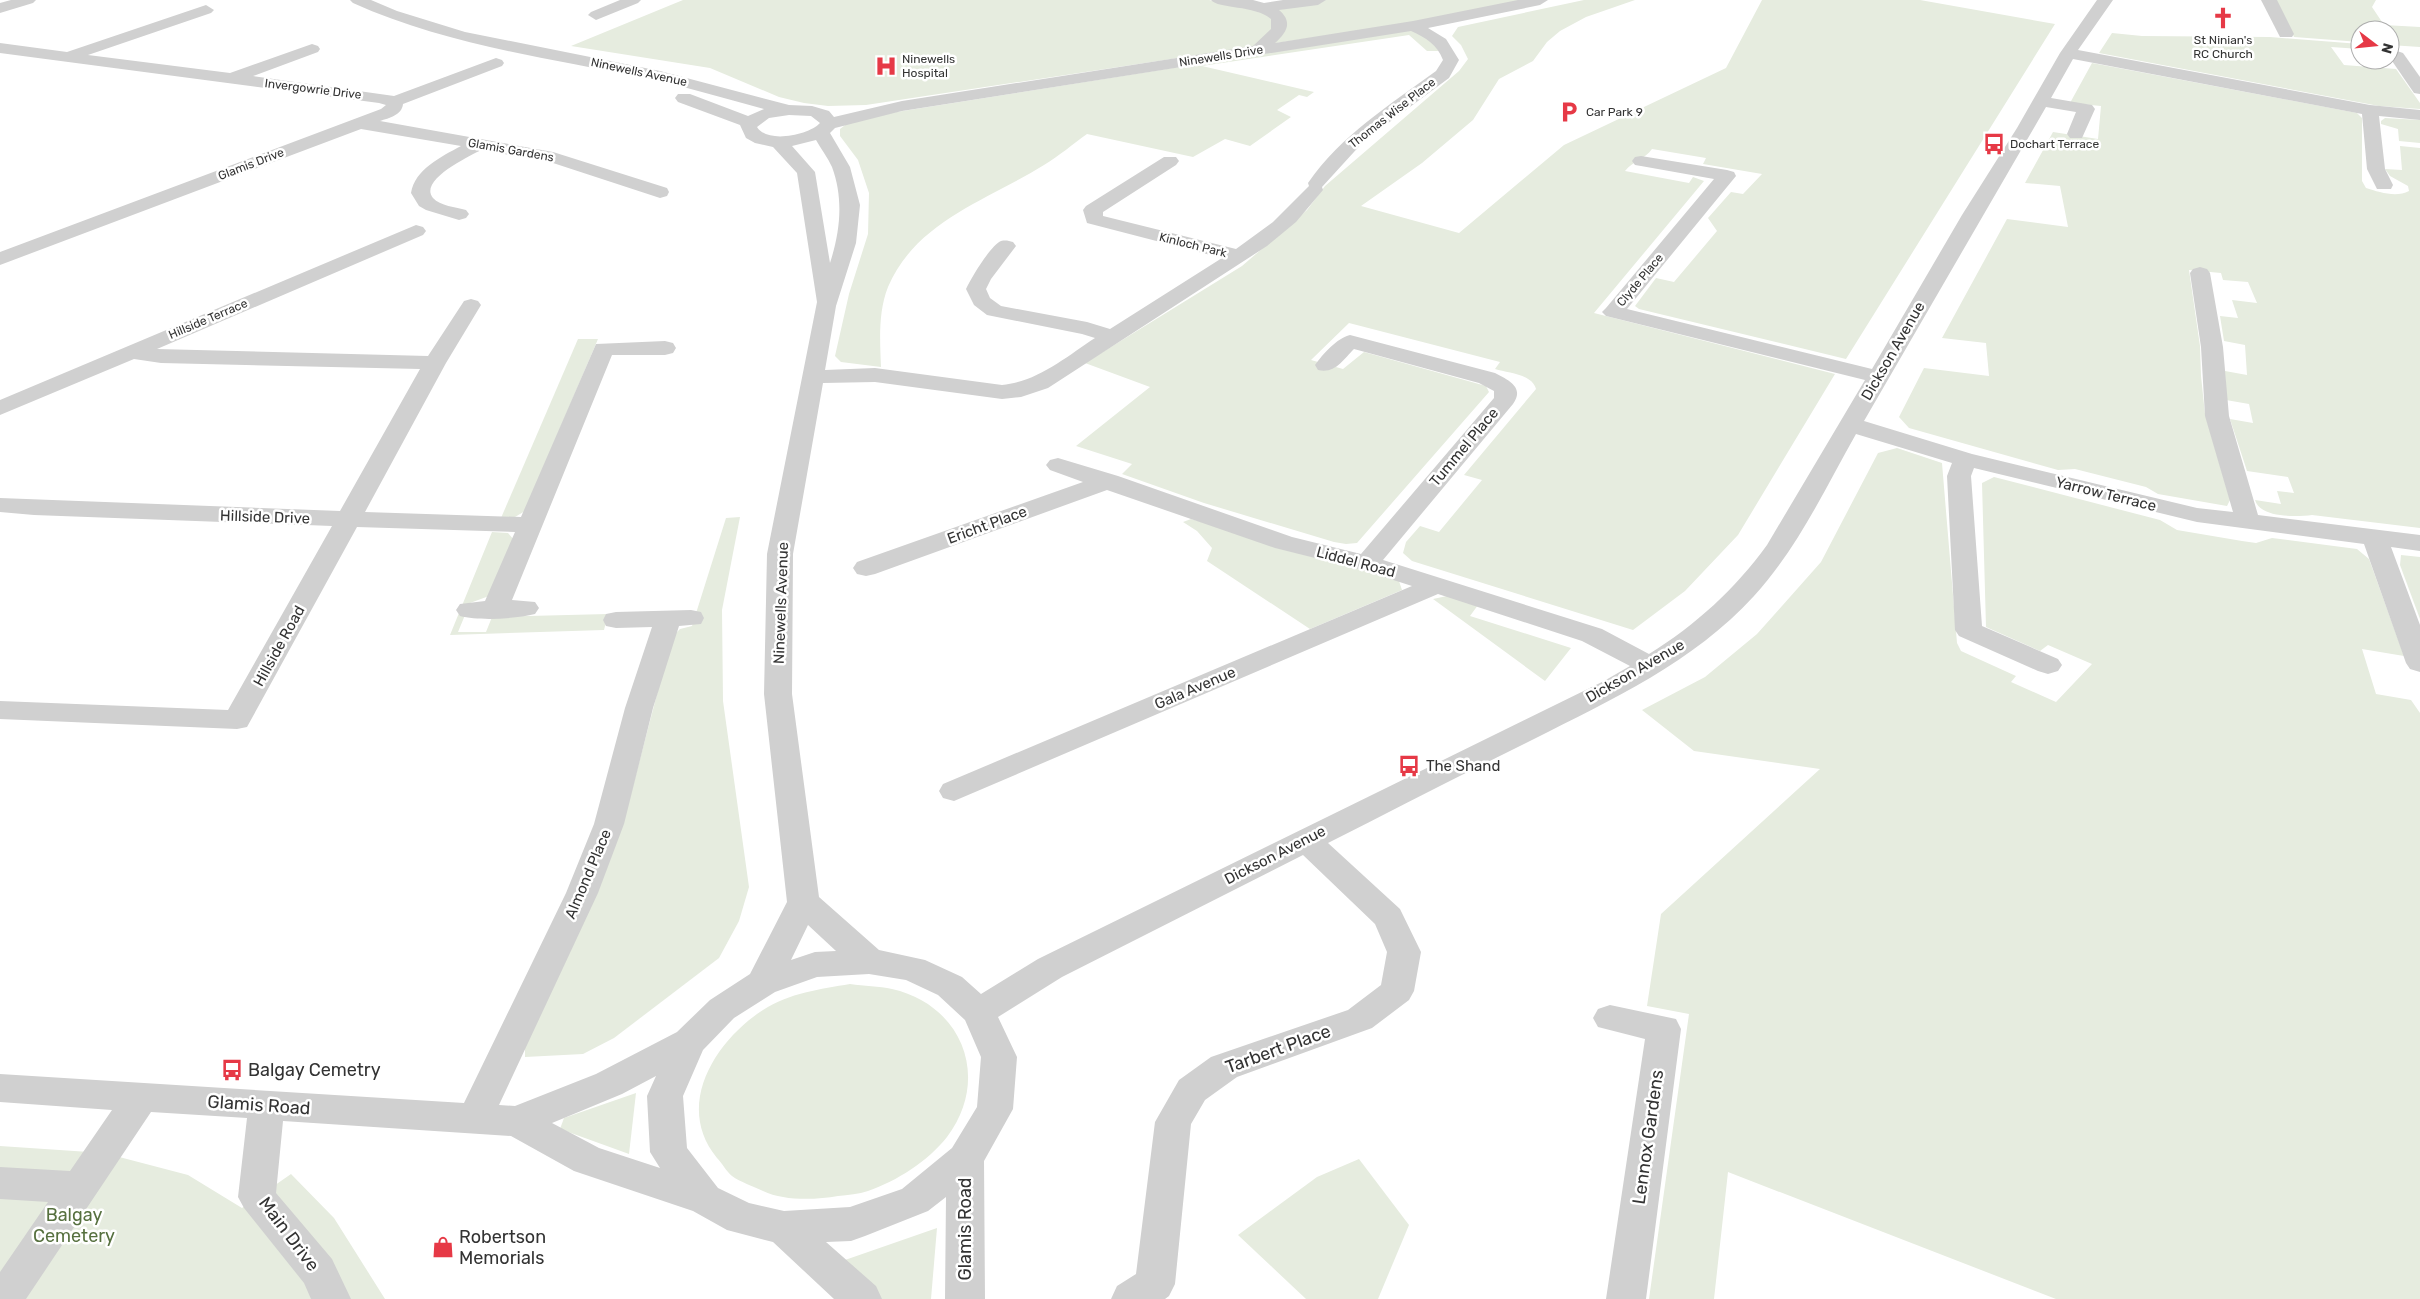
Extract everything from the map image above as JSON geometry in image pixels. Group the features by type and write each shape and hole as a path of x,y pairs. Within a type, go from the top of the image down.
{"street":[{"path":"0,8 28,0"},
{"name":"Ninewells Avenue","path":"358,0 427,29 660,76 789,110 813,112 828,119 825,128 841,167 850,205 846,243 826,306 780,554 778,694 803,902"},
{"path":"596,16 634,0"},
{"path":"1219,0 1264,8 1318,0"},
{"name":"Ninewells Drive","path":"813,112 902,106 1413,26 1540,0"},
{"name":"Dickson Avenue","path":"979,1012 1050,968 1305,839 1614,687 1696,637 1759,577 1779,547 1972,215 2022,136 2068,53 2105,0"},
{"path":"2269,0 2286,34"},
{"path":"1432,6 1434,22"},
{"name":"Invergowrie Drive","path":"70,56 200,8 221,15"},
{"path":"1257,51 1279,31 1280,22 1277,16 1264,8"},
{"name":"Thomas Wise Place","path":"1239,256 1272,235 1299,210 1324,172 1355,140 1443,74 1451,60 1447,48 1434,36 1413,26"},
{"name":"Ninewells Avenue","path":"488,42 630,76 750,123"},
{"name":"Invergowrie Drive","path":"0,48 382,98 394,102"},
{"name":"Invergowrie Drive","path":"231,79 312,49"},
{"path":"2068,53 2370,110 2420,114"},
{"path":"2400,60 2420,89"},
{"name":"Glamis Drive","path":"0,259 387,112 395,107 394,102 496,63"},
{"path":"2040,101 2086,109 2076,134"},
{"name":"Ninewells Drive","path":"825,128 902,106"},
{"name":"Ninewells Avenue","path":"789,110 765,114 750,123 748,127 752,135 778,142 802,140 825,128"},
{"path":"2370,110 2376,169 2384,185"},
{"name":"Glamis Gardens","path":"359,123 552,157 660,192"},
{"name":"Ninewells Avenue","path":"778,142 806,172 826,306"},
{"path":"459,214 428,203 422,196 421,187 429,173 478,144"},
{"path":"552,157 574,148"},
{"name":"Kinloch Park","path":"1170,161 1093,210 1094,219 1239,256"},
{"name":"Clyde Place","path":"1641,161 1727,176 1613,312 1878,377"},
{"path":"1143,178 1166,184"},
{"name":"Hillside Terrace","path":"0,408 416,231"},
{"path":"1006,246 986,272 976,289 981,301 994,311 1087,328 1110,336"},
{"name":"Kinloch Park","path":"812,377 875,375 1002,392 1021,390 1040,383 1110,336 1239,256"},
{"path":"2200,273 2212,347 2217,416 2248,522"},
{"name":"Hillside Road","path":"0,710 237,720 350,520 435,363 471,305"},
{"name":"Tummel Place","path":"1326,364 1350,341 1487,378 1506,388 1505,399 1367,563"},
{"path":"526,608 482,610 530,525 604,349 665,348"},
{"path":"131,352 161,356 435,363"},
{"name":"Yarrow Terrace","path":"1851,425 1965,459 2160,507 2248,522 2420,543"},
{"path":"1965,459 1959,476 1969,630 2048,665"},
{"name":"Liddel Road","path":"1058,465 1109,481 1284,543 1367,563 1592,636 1621,649 1650,666"},
{"name":"Ericht Place","path":"866,568 1109,481"},
{"name":"Hillside Drive","path":"0,505 34,508 350,520 530,525"},
{"path":"2375,538 2420,663"},
{"name":"Gala Avenue","path":"954,791 1437,585"},
{"name":"Almond Place","path":"475,1118 582,893 609,824 639,708 680,618 616,620"},
{"name":"Tarbert Place","path":"1131,1299 1154,1284 1173,1122 1192,1090 1224,1067 1360,1018 1397,991 1404,952 1388,918 1305,839"},
{"path":"763,983 803,902 869,961"},
{"name":"Glamis Road","path":"0,1088 517,1121 587,1160 705,1199 741,1218 784,1228 851,1224 915,1200 965,1159 995,1109 999,1057 979,1012 950,986 913,969 869,961 815,965 763,983 722,1008 689,1042 609,1084 517,1121"},
{"name":"Lennox Gardens","path":"1610,1018 1664,1029 1626,1299"},
{"name":"Glamis Road","path":"689,1042 665,1096 669,1152 705,1199"},
{"path":"4,1299 141,1097"},
{"name":"Main Drive","path":"266,1106 258,1197 318,1271 331,1299"},
{"name":"Glamis Road","path":"965,1159 965,1299"},
{"path":"0,1183 80,1188"},
{"name":"Glamis Road","path":"784,1228 862,1299"}],"green space":[{"name":"Ninewells Hospital","path":"683,0 1209,0 1260,10 1326,0 1530,0 1423,21 866,105 828,106 804,103 779,97 710,68 571,46"},
{"path":"1584,0 1635,0 1586,17 1560,31 1547,42 1533,61 1499,79 1473,120 1422,163 1361,206 1459,233 1564,145 1726,68 1762,0 1920,0 2055,24 1846,359 1639,309 1635,306 1656,278 1674,282 1717,231 1708,218 1731,192 1743,194 1762,174 1703,164 1706,158 1652,149 1625,171 1689,183 1693,177 1704,181 1594,313 1835,374 1738,535 1685,591 1633,630 1412,561 1403,553 1406,542 1420,526 1439,532 1482,480 1464,475 1536,389 1534,384 1525,377 1495,369 1500,362 1349,323 1311,360 1343,369 1364,352 1486,386 1489,392 1357,543 1334,542 1204,503 1122,474 1132,464 1076,446 1150,387 1085,363 1242,266 1307,210 1325,186 1459,71 1468,59 1461,45 1452,36 1458,27"},
{"path":"2276,0 2376,0 2372,7 2381,20 2350,20 2350,41 2294,37"},
{"path":"2400,26 2420,27 2420,47 2400,46"},
{"path":"1412,30 1428,37 1440,51 1427,51 1409,35 1202,66 1314,92 1307,97 1299,95 1277,110 1291,117 1250,146 1225,139 1193,157 1087,134 1044,165 955,214 916,245 900,264 885,297 880,327 881,367 841,362 835,356 849,294 868,234 869,193 858,160 840,136 840,129 849,122 865,117"},
{"path":"2112,33 2142,36 2270,37 2350,43 2350,48 2331,47 2344,65 2350,65 2350,70 2397,70 2420,103 2420,109 2379,106 2099,53"},
{"path":"2092,63 2357,113 2362,118 2362,181 2366,188 2376,191 2399,194 2409,191 2408,186 2390,176 2385,169 2402,170 2400,146 2420,148 2420,528 2312,515 2279,515 2258,506 2255,500 2281,504 2277,491 2294,493 2288,477 2247,471 2230,419 2253,423 2249,404 2226,400 2225,371 2247,375 2245,345 2224,341 2220,316 2238,318 2232,300 2257,303 2248,282 2223,280 2221,273 2189,270 2200,346 2205,414 2230,500 2227,506 2158,494 2146,487 2075,469 2058,470 1909,428 1899,417 1924,368 1989,376 1986,343 1942,338 2007,219 2068,227 2060,186 2025,183 2053,132 2098,139 2101,106 2070,103"},
{"path":"2385,118 2420,120 2420,143 2399,141 2398,129 2381,124 2381,121"},
{"path":"578,339 598,339 525,511 515,517 501,518"},
{"path":"1897,448 1942,463 1957,643 1961,651 2016,676 2011,682 2056,702 2092,664 2048,645 2040,651 1986,627 1982,483 1994,477 2160,520 2177,530 2256,543 2272,538 2357,549 2369,559 2404,656 2362,649 2376,694 2411,700 2420,713 2420,1299 2056,1299 1728,1172 1714,1299 1649,1299 1689,1014 1647,1006 1661,914 1820,769 1694,751 1642,710 1705,677 1757,634 1821,562 1878,453"},
{"path":"740,517 722,610 723,701 749,887 739,921 719,958 614,1038 583,1054 525,1057 525,1039 623,824 672,637 680,629 692,626 726,518"},
{"path":"1191,519 1398,578 1402,590 1310,629 1207,561 1212,548 1197,531 1183,522"},
{"path":"492,532 508,533 514,540 489,596 470,603 458,632 486,632 492,617 608,614 604,630 450,635"},
{"path":"2401,555 2420,557 2420,619 2400,565"},
{"path":"1447,596 1478,605 1470,616 1571,648 1545,681 1433,599"},
{"path":"850,984 892,989 917,998 937,1011 952,1028 963,1047 968,1069 967,1092 960,1115 947,1137 931,1154 901,1176 879,1187 857,1194 800,1199 780,1197 735,1178 717,1158 705,1138 699,1117 700,1096 706,1076 716,1057 745,1023 773,1004 805,992"},
{"path":"636,1093 629,1154 560,1129 564,1118"},
{"name":"Balgay Cemetery","path":"0,1146 104,1153 188,1175 242,1208 291,1174 334,1218 385,1299 0,1299"},
{"path":"1359,1159 1409,1225 1378,1299 1306,1299 1238,1235 1317,1177"},
{"path":"937,1228 931,1299 881,1299 845,1260"}],"place":[{"name":"St Ninian's RC Church","path":"2223,18"},
{"name":"Ninewells Hospital","path":"886,66"},
{"name":"Car Park 9","path":"1569,112"},
{"name":"Dochart Terrace","path":"1994,144"},
{"name":"The Shand","path":"1409,766"},
{"name":"Balgay Cemetry","path":"232,1070"},
{"name":"Robertson Memorials","path":"443,1247"}]}
